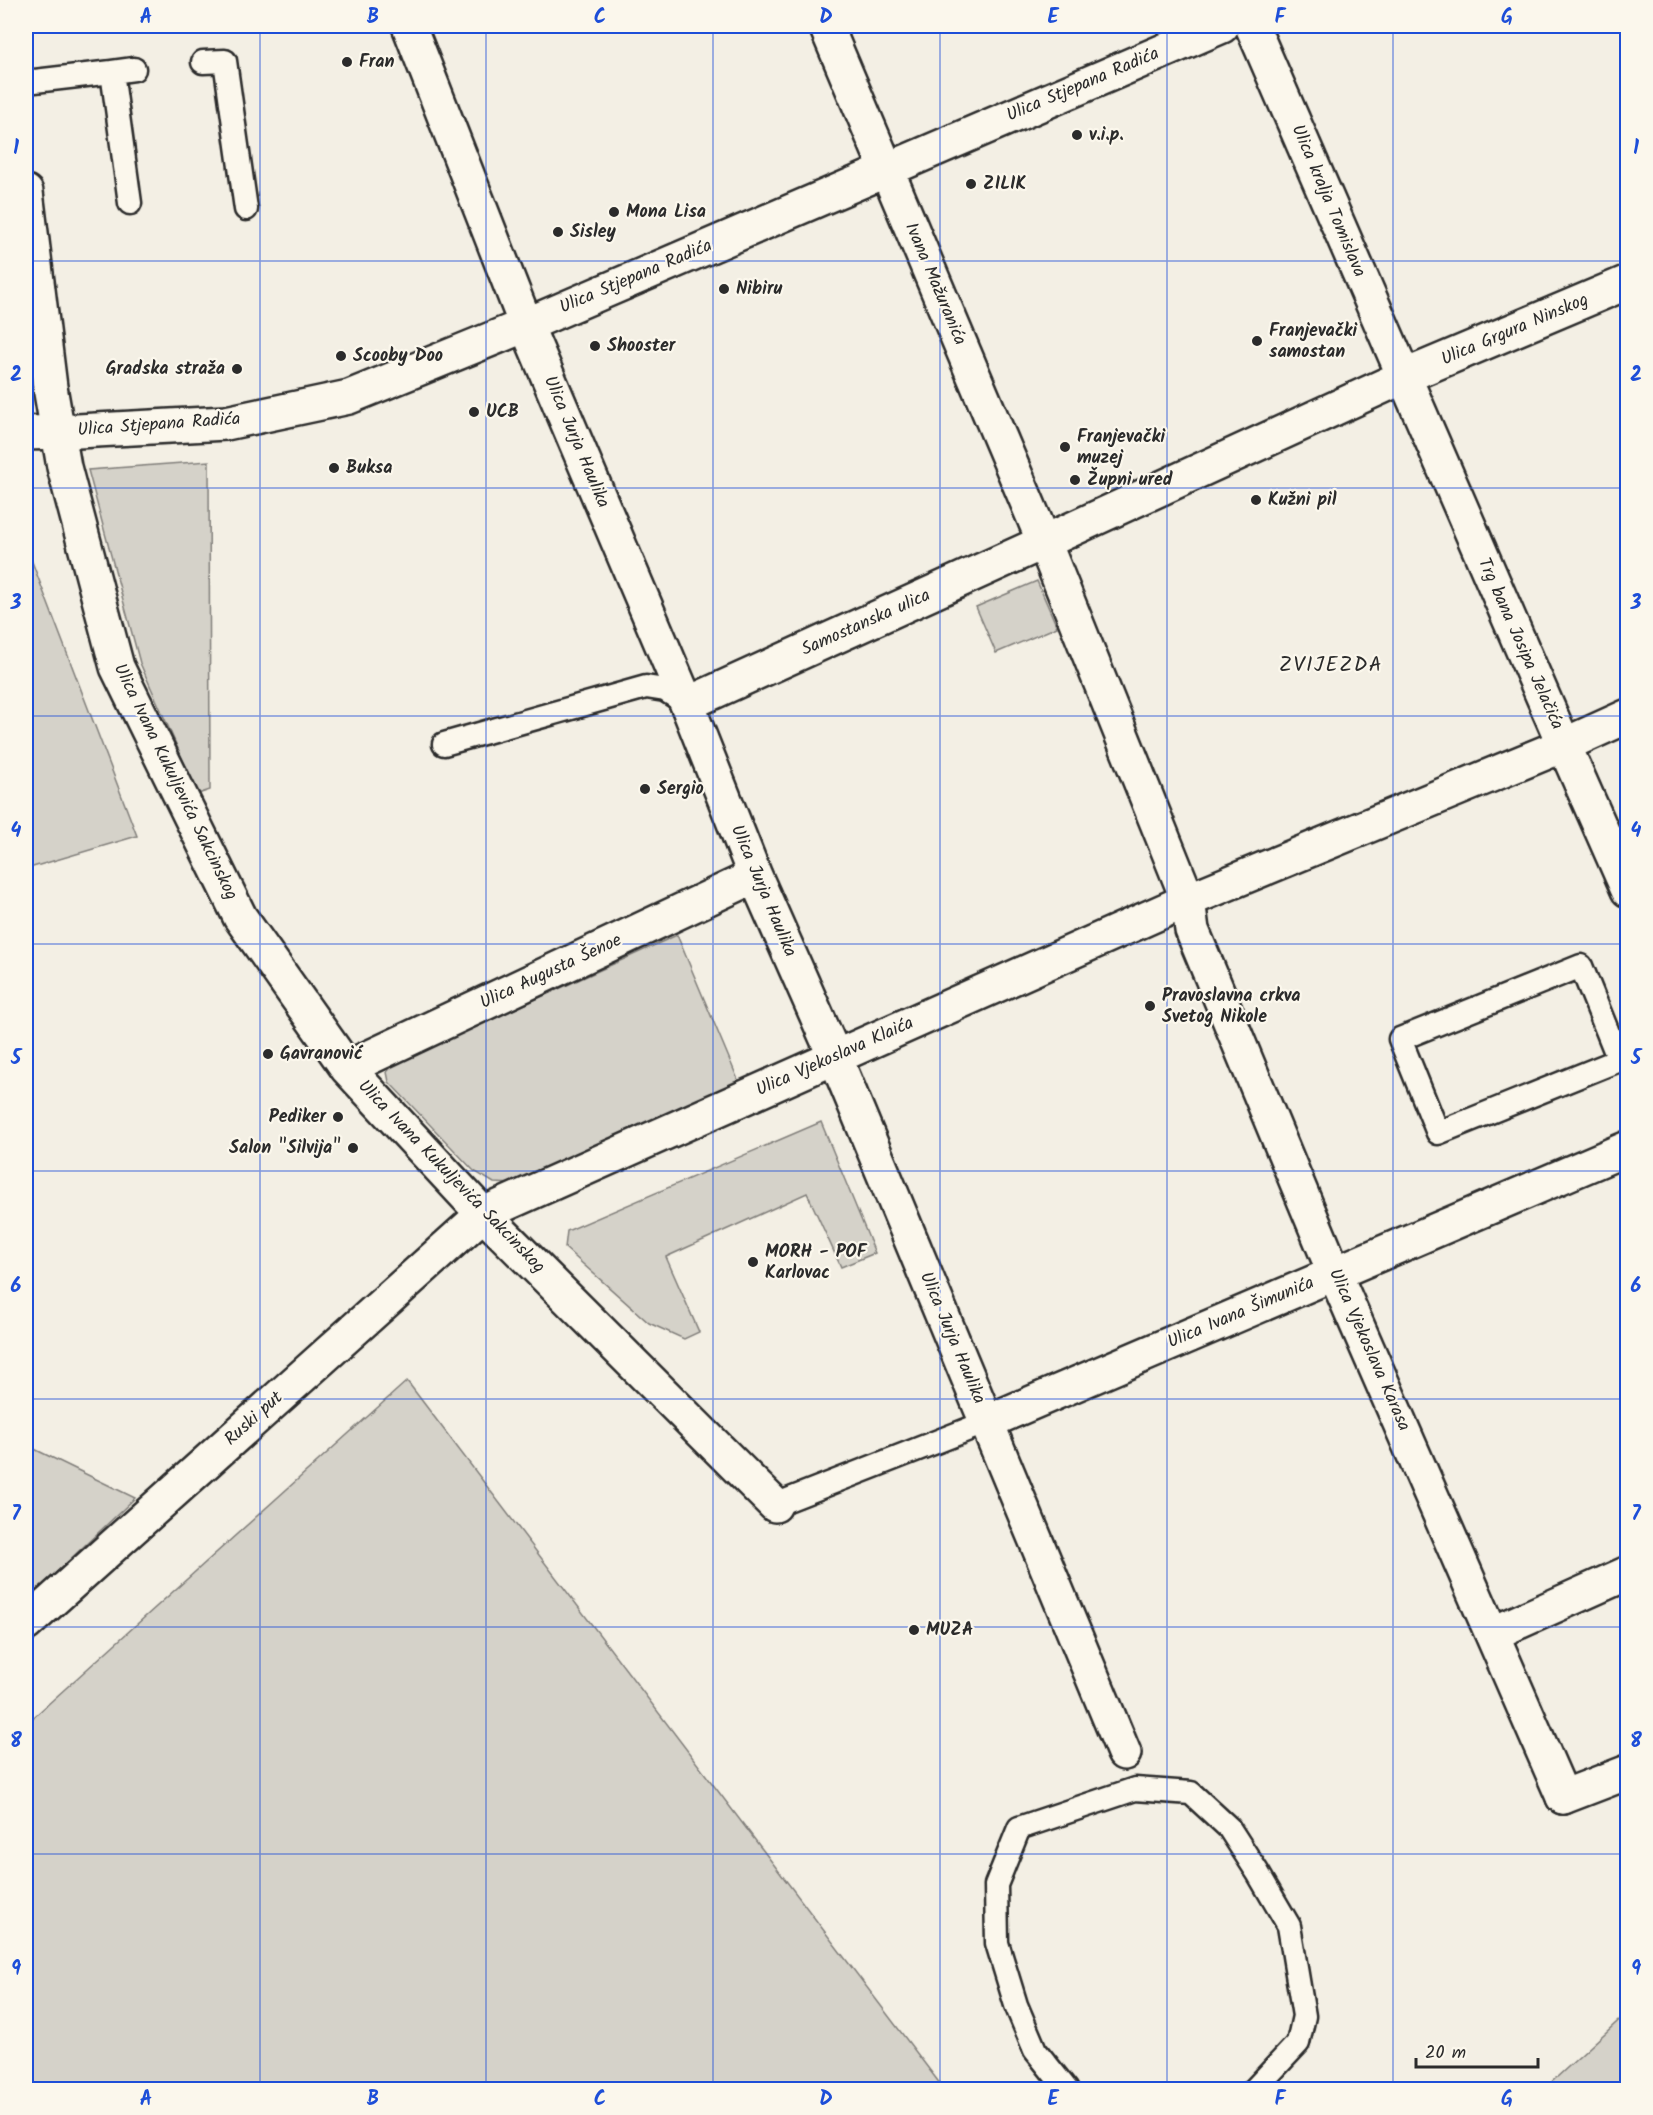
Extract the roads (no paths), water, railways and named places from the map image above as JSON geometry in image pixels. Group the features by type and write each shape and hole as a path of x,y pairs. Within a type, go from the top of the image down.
{"street":[{"name":"Ulica Jurja Haulika","path":"409,26 525,325 687,704 755,876 835,1057 1124,1753"},
{"name":"Ivana Mažuranića","path":"826,26 1044,542"},
{"name":"Ulica Stjepana Radića","path":"26,433 226,423 349,397 525,325 1222,26"},
{"name":"Ulica kralja Tomislava","path":"1252,26 1403,377"},
{"name":"Ulica Ivana Kukuljevića Sakcinskog","path":"26,192 50,387 64,467 117,667 240,917 347,1068 483,1214 775,1505"},
{"name":"Ulica Grgura Ninskog","path":"1403,377 1628,282"},
{"path":"1188,900 1044,542 1403,377"},
{"name":"Trg bana Josipa Jelačića","path":"1188,900 1564,745 1403,377"},
{"name":"Samostanska ulica","path":"687,704 1044,542"},
{"path":"1628,716 1564,745 1628,890"},
{"name":"Ulica Augusta Šenoe","path":"347,1068 755,876"},
{"name":"Ulica Vjekoslava Klaića","path":"483,1214 1188,900"},
{"name":"Ulica Vjekoslava Karasa","path":"1188,900 1192,930 1334,1272 1494,1633 1563,1797 1628,1773"},
{"name":"Ulica Ivana Šimunića","path":"987,1422 1628,1148"},
{"name":"Ruski put","path":"26,1624 483,1214"},
{"path":"1494,1633 1628,1573"}],"lane":[{"path":"203,62 225,60 246,209"},
{"path":"26,82 123,71 130,203"},
{"path":"444,744 646,687 665,690 687,704"},
{"path":"1581,966 1623,1059 1438,1133 1400,1039 1581,966"},
{"path":"775,1505 987,1422"},
{"path":"1124,1753 1134,1789"},
{"path":"1066,2090 1035,2050 1016,2005 997,1943 996,1886 1018,1828 1134,1789 1191,1793 1229,1828 1289,1926 1304,2016 1298,2043 1254,2090"}],"place":[{"name":"Fran","path":"347,62"},
{"name":"v.i.p.","path":"1077,135"},
{"name":"ZILIK","path":"971,184"},
{"name":"Mona Lisa","path":"614,212"},
{"name":"Sisley","path":"558,232"},
{"name":"Nibiru","path":"724,289"},
{"name":"Franjevački samostan","path":"1257,341"},
{"name":"Shooster","path":"595,346"},
{"name":"Scooby Doo","path":"341,356"},
{"name":"Gradska straža","path":"237,369"},
{"name":"UCB","path":"474,412"},
{"name":"Franjevački muzej","path":"1065,447"},
{"name":"Buksa","path":"334,468"},
{"name":"Župni ured","path":"1075,480"},
{"name":"Kužni pil","path":"1256,500"},
{"name":"Sergio","path":"645,789"},
{"name":"Pravoslavna crkva Svetog Nikole","path":"1150,1006"},
{"name":"Gavranović","path":"268,1054"},
{"name":"Pediker","path":"338,1117"},
{"name":"Salon \"Silvija\"","path":"353,1148"},
{"name":"MORH - POF Karlovac","path":"753,1262"},
{"name":"MUZA","path":"914,1630"}],"district":[{"name":"ZVIJEZDA","path":"1331,665"}]}
